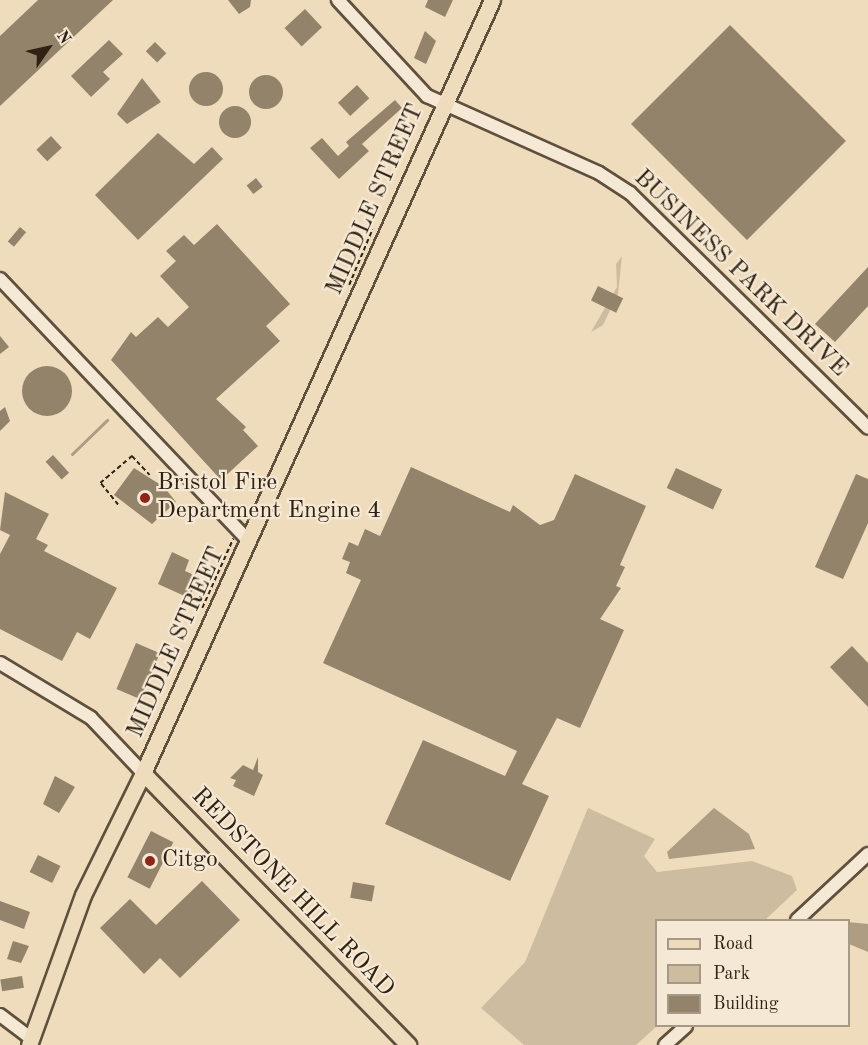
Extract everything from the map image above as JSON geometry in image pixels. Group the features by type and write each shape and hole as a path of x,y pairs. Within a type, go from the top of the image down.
{"main road":[{"name":"MIDDLE STREET","path":"30,1042 67,931 143,773 242,535 492,0"},
{"name":"REDSTONE HILL ROAD","path":"143,773 408,1045"}],"street":[{"path":"338,0 427,96 442,105"},
{"name":"BUSINESS PARK DRIVE","path":"442,105 469,111 630,193 868,428"},
{"path":"0,279 242,535"},
{"path":"0,663 91,717 143,773"},
{"path":"800,919 868,854"},
{"path":"0,1015 30,1042"},
{"path":"665,1045 685,1027"}],"path":[{"path":"349,285 372,230"},
{"path":"118,505 100,483 132,456 150,475"},
{"path":"202,608 242,535"}],"green space":[{"path":"622,256 618,294 603,325 591,332 617,287 616,264"},
{"path":"588,808 655,839 644,856 657,872 752,861 792,876 797,890 766,919 655,919 656,1027 636,1045 524,1045 481,1008 525,962"}],"shaded area":[{"path":"714,808 749,834 755,849 669,859 667,852"},
{"path":"850,922 868,924 868,952 850,944"}],"building":[{"path":"38,0 113,0 0,106 0,36"},
{"path":"228,0 251,0 250,7 239,14"},
{"path":"428,0 453,0 445,17 425,7"},
{"path":"305,9 322,27 302,46 285,28"},
{"path":"730,25 846,141 747,240 631,124"},
{"path":"425,31 436,41 426,64 414,58"},
{"path":"109,40 123,54 103,72 110,79 91,97 71,76"},
{"path":"155,42 166,53 157,63 146,51"},
{"path":"206,72 218,77 223,89 218,101 206,106 194,101 189,89 194,77"},
{"path":"266,75 278,80 283,92 278,104 266,109 254,104 249,92 254,80"},
{"path":"142,78 161,102 127,124 117,114"},
{"path":"357,85 369,98 350,116 338,103"},
{"path":"395,100 402,108 362,144 369,151 339,179 310,148 322,138 338,156 349,146 346,142"},
{"path":"235,106 247,110 251,122 247,134 235,138 223,134 219,122 223,110"},
{"path":"158,133 194,164 212,147 223,159 138,240 95,195"},
{"path":"51,136 62,148 47,161 36,150"},
{"path":"256,178 263,187 253,194 247,185"},
{"path":"217,224 290,304 266,326 280,341 216,399 246,427 243,430 258,446 221,480 111,360 131,332 136,337 158,317 168,327 189,307 160,276 176,261 166,251 184,235 194,245"},
{"path":"20,227 26,232 14,247 8,242"},
{"path":"868,267 868,306 835,342 815,324"},
{"path":"598,286 623,298 616,313 591,300"},
{"path":"0,336 9,347 0,354"},
{"path":"42,366 52,366 65,373 72,386 72,396 65,409 52,416 42,416 33,412 26,405 22,396 22,386 26,377 33,370"},
{"path":"5,407 10,421 0,431 0,411"},
{"path":"53,455 69,473 62,480 46,462"},
{"path":"411,467 510,512 513,505 540,525 554,520 575,474 646,506 620,565 625,567 616,586 621,588 600,619 624,630 580,728 557,718 522,784 549,796 510,881 385,824 423,740 505,776 517,751 323,663 361,580 346,573 350,562 342,559 349,542 358,546 365,529 380,536"},
{"name":"Bristol Fire Department Engine 4","path":"134,468 164,487 176,502 152,524 114,495"},
{"path":"676,468 722,490 713,509 667,488"},
{"path":"856,474 868,479 868,523 843,579 815,567"},
{"path":"5,492 49,514 36,539 48,545 44,551 117,588 90,639 77,632 62,661 0,629 0,554 10,535 0,530"},
{"path":"172,552 189,560 185,571 199,577 189,598 158,584"},
{"path":"136,643 160,653 140,699 116,689"},
{"path":"852,646 868,663 868,707 830,667"},
{"path":"258,757 258,772 263,775 254,796 233,786 236,780 230,778 243,765 253,770"},
{"path":"55,776 75,787 59,813 43,804"},
{"name":"Citgo","path":"151,831 173,842 150,889 127,877"},
{"path":"38,855 60,866 52,883 30,872"},
{"path":"202,881 240,920 180,978 160,958 144,974 100,928 130,899 156,925"},
{"path":"353,882 375,886 372,902 350,898"},
{"path":"0,901 30,912 24,929 0,920"},
{"path":"13,941 29,946 21,963 7,959"},
{"path":"22,976 24,988 2,991 0,979"}],"waterway":[{"path":"72,454 107,420"}],"place":[{"name":"Bristol Fire Department Engine 4","path":"145,498"},
{"name":"Citgo","path":"150,861"}]}
